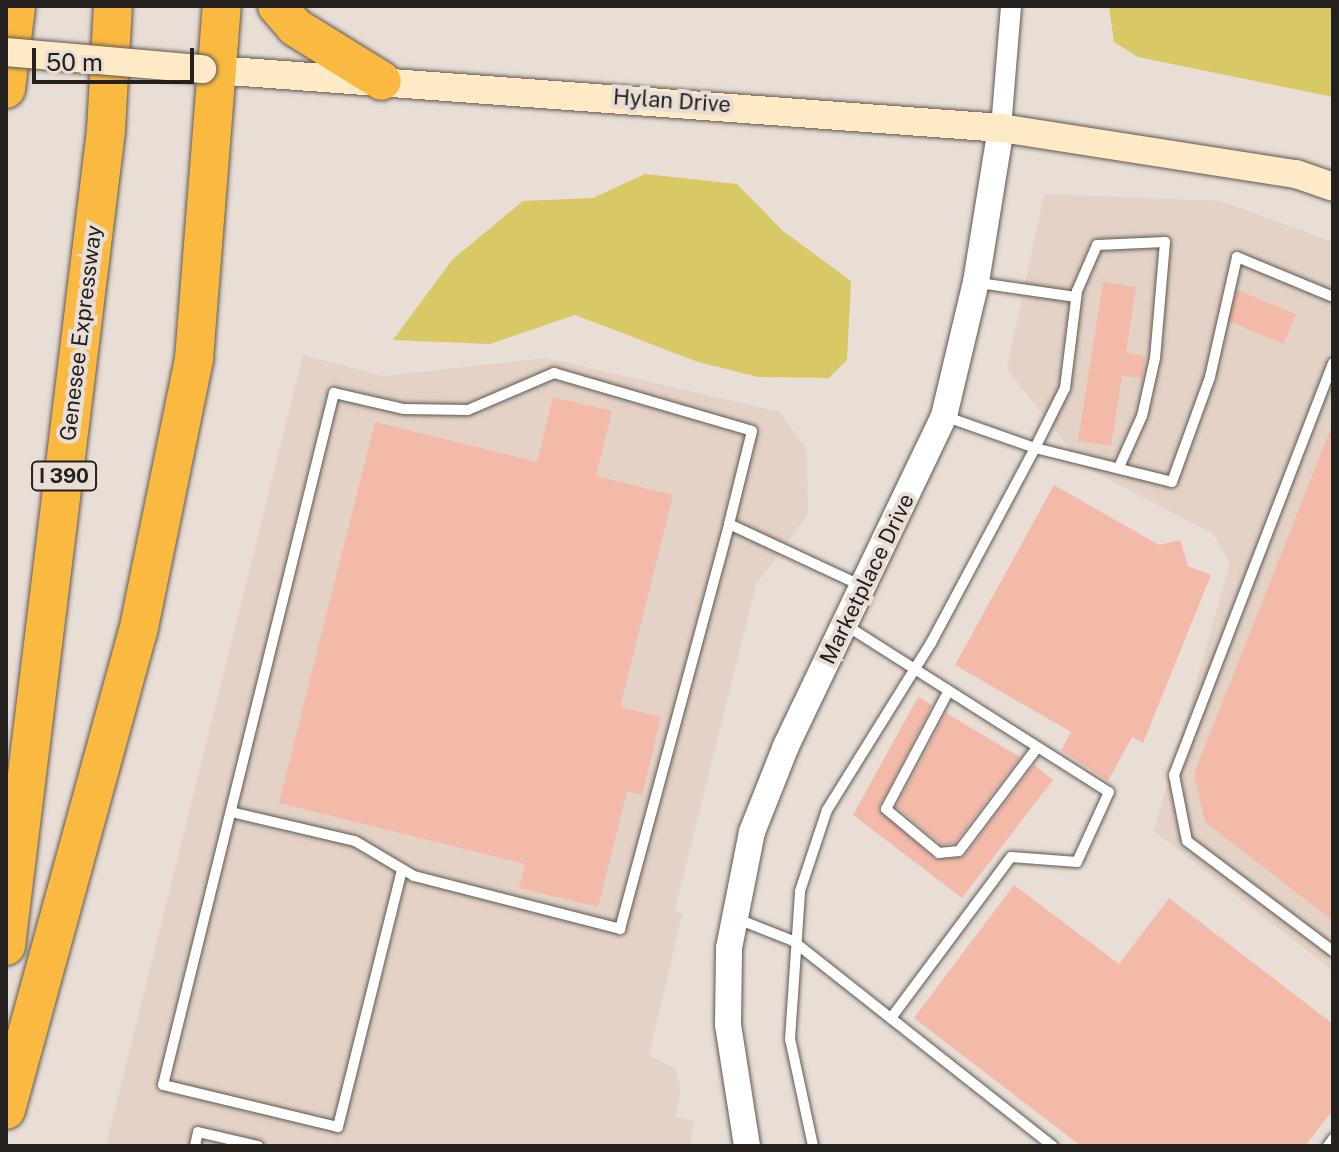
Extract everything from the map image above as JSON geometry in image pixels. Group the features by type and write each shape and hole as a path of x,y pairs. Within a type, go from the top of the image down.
{"highway":[{"path":"6,89 16,6"},
{"name":"Genesee Expressway","path":"6,946 106,130 113,6"},
{"path":"6,1110 138,632 194,359 210,70 222,6"},
{"path":"277,6 295,27 382,81"}],"main road":[{"name":"Hylan Drive","path":"6,52 210,70 1001,128 1296,174 1333,187"}],"street":[{"name":"Marketplace Drive","path":"747,1146 728,1024 735,918 752,832 786,746 865,587 944,416 976,282 1001,128 1011,6"}],"lane":[{"path":"813,1146 790,1039 793,941 800,891 827,810 914,671 1065,388 1076,297 1097,245 1165,242 1155,358 1142,416 1120,465"},
{"path":"944,416 1035,448 1120,465 1172,482 1210,377 1237,257 1333,297"},
{"path":"976,282 1076,297"},
{"path":"1333,363 1174,775 1187,841 1333,951"},
{"path":"231,812 355,841 402,870 620,929 752,431 554,373 468,410 404,409 334,393 163,1085 338,1127 402,870"},
{"path":"729,524 865,587"},
{"path":"846,626 1109,792 1077,862 1011,857 891,1018"},
{"path":"948,692 886,809 939,853 959,851 1037,748"},
{"path":"735,918 793,941 1053,1146"},
{"path":"195,1146 198,1132 258,1146"},
{"path":"1328,1146 1333,1139"}],"shaded area":[{"path":"1109,6 1333,6 1333,97 1138,57 1114,42"},
{"path":"645,174 737,184 783,231 851,281 847,360 829,378 758,377 698,362 575,315 490,344 393,340 452,260 523,201 593,198"},
{"path":"1044,194 1221,201 1333,242 1333,971 1154,831 1230,563 1213,534 1083,466 1007,369"},
{"path":"303,355 383,376 546,358 780,412 807,450 808,514 756,585 675,910 682,914 649,1056 675,1069 681,1088 675,1117 695,1121 689,1146 106,1146"}],"building":[{"path":"1103,282 1136,287 1126,353 1145,356 1142,378 1122,376 1111,446 1078,441"},
{"path":"1238,290 1296,315 1283,344 1225,319"},
{"path":"553,397 612,411 596,476 673,495 620,707 661,717 642,795 627,791 598,907 519,888 525,864 279,803 375,422 537,462"},
{"path":"1333,423 1333,921 1205,822 1194,774"},
{"path":"1054,485 1159,545 1180,540 1188,566 1211,575 1143,743 1132,737 1108,781 1061,750 1071,732 955,665"},
{"path":"918,697 932,705 878,809 934,859 965,856 1034,765 1053,780 962,898 853,815"},
{"path":"946,713 1020,757 955,843 942,845 896,807"},
{"path":"1014,885 1119,964 1169,898 1333,1024 1333,1110 1305,1146 1081,1146 914,1018"}]}
